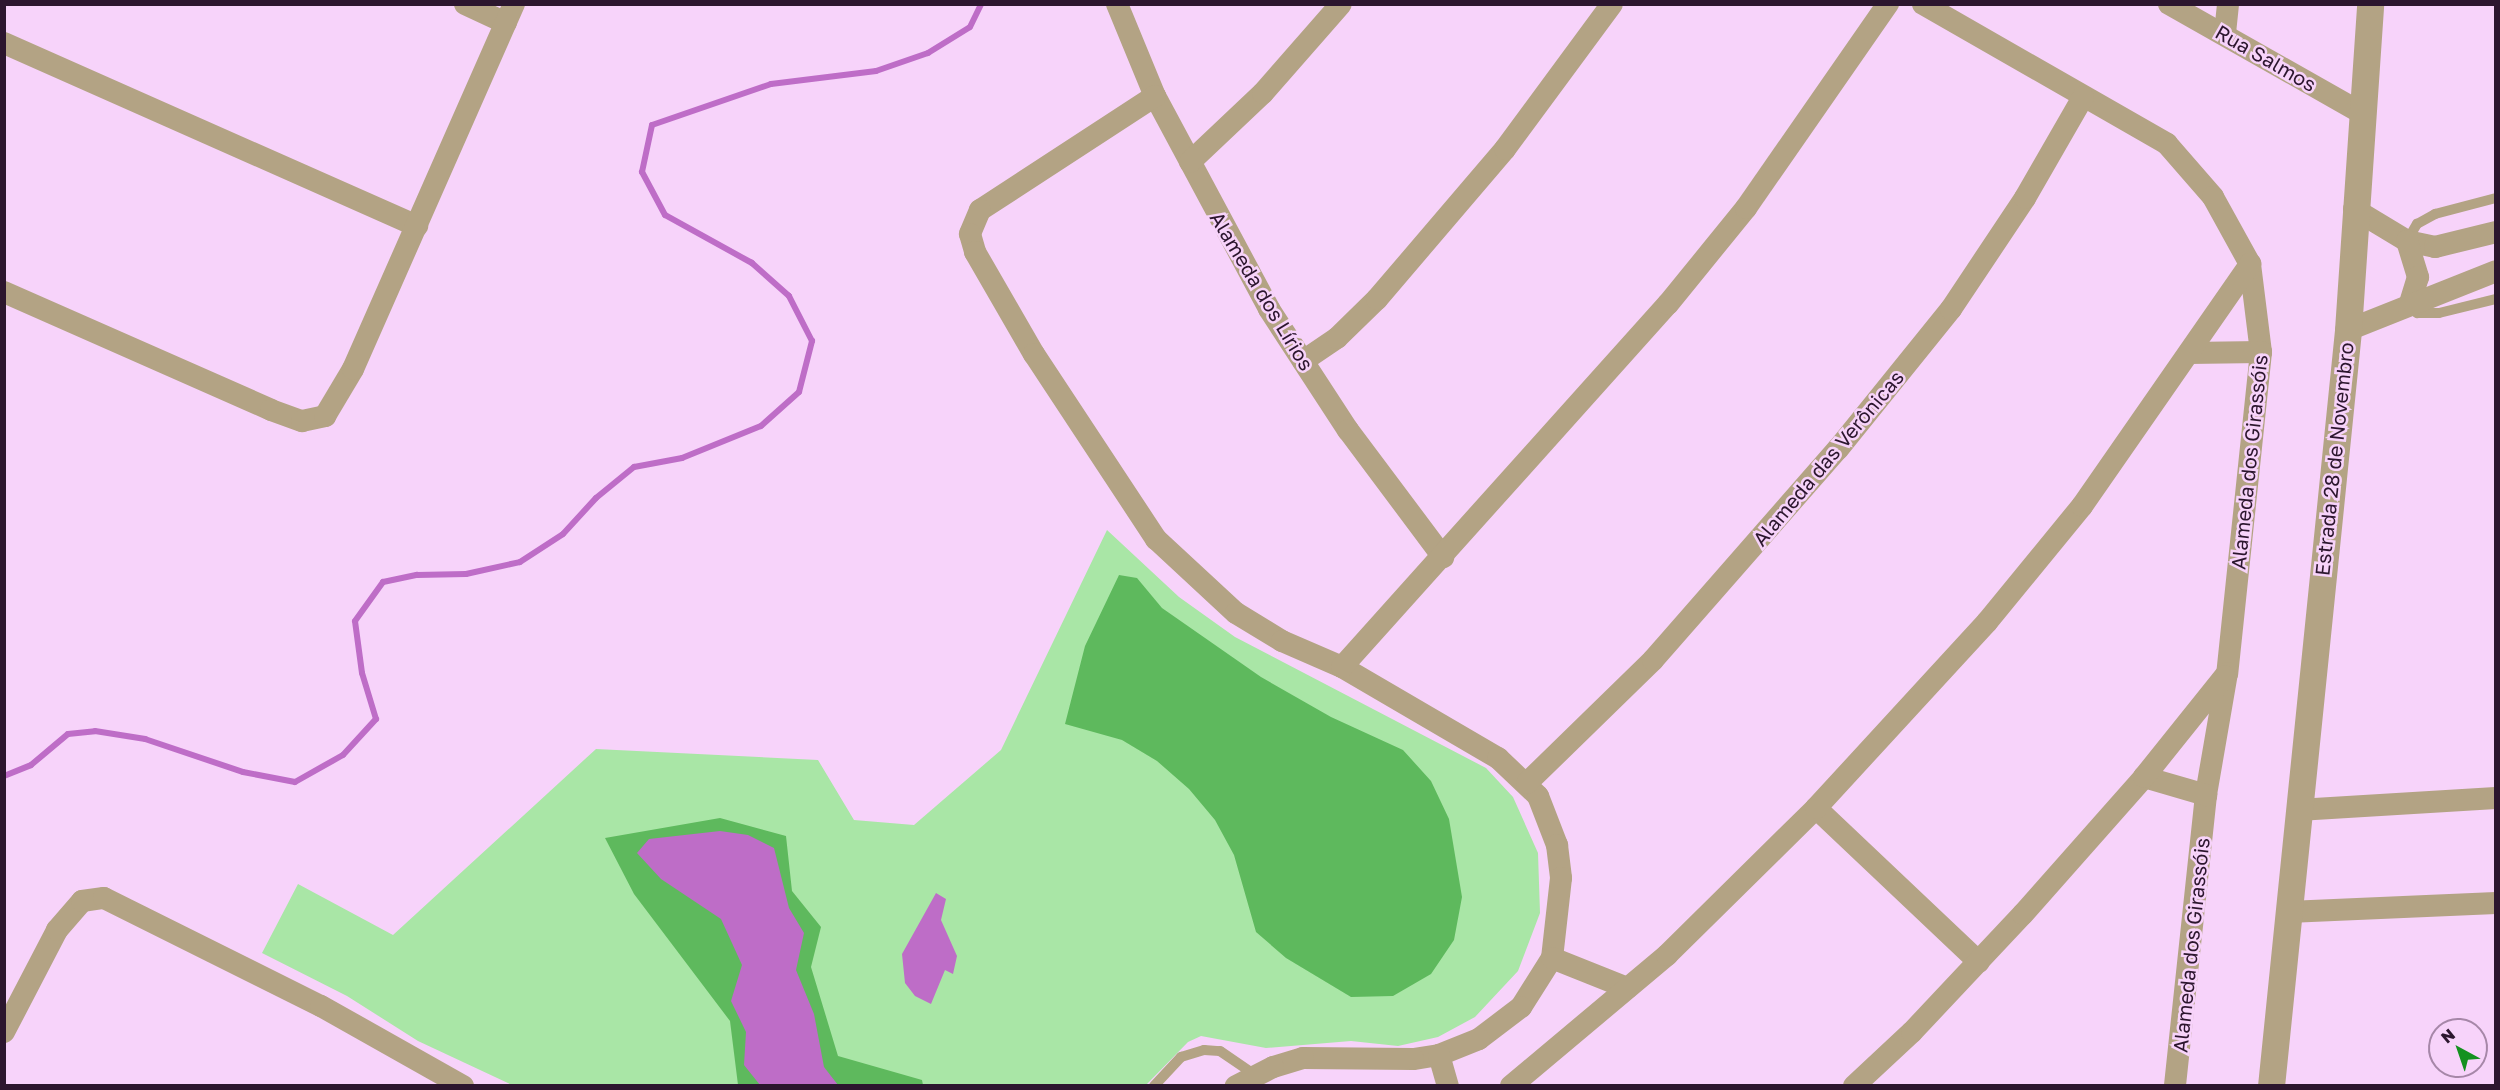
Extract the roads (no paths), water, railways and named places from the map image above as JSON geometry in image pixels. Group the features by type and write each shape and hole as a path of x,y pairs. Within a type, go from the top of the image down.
{"street":[{"path":"4,292 219,390 302,421 314,421 334,404 353,369 510,14 465,4"},
{"name":"Alameda dos Lírios","path":"1117,4 1155,96 1269,309 1348,430 1443,557"},
{"path":"1190,162 1263,93 1341,4"},
{"path":"1303,361 1337,338 1377,299 1505,149 1612,4"},
{"path":"1342,667 1597,387 1746,208 1888,4"},
{"name":"Alameda dos Girassóis","path":"1923,4 2159,139 2182,158 2212,197 2250,264 2261,352 2227,673 2206,795 2172,1081"},
{"name":"Rua Salmos","path":"2169,4 2362,113"},
{"path":"2224,33 2228,4"},
{"name":"Estrada 28 de Novembro","path":"2271,1086 2348,330 2354,209 2370,4"},
{"path":"4,43 417,226"},
{"path":"1155,96 980,210 970,234 975,252 1034,354 1156,540 1236,613 1282,641 1342,667 1479,746 1527,783 1538,796 1557,845 1560,909 1552,958 1521,1007 1479,1039 1439,1055 1382,1060 1303,1058 1245,1080"},
{"name":"Alameda das Verônicas","path":"1527,783 1653,660 1846,440 1951,309 2025,198 2083,97"},
{"path":"2354,209 2407,241 2435,247 2496,232"},
{"path":"2407,241 2414,252 2418,277 2410,303"},
{"path":"1511,1086 1667,955 1816,808 1995,613 2082,506 2250,264"},
{"path":"2348,330 2410,303 2496,271"},
{"path":"2189,353 2261,352"},
{"path":"1854,1086 1979,962 2144,777 2227,673"},
{"path":"2144,777 2206,795"},
{"path":"2298,810 2496,798"},
{"path":"1816,808 1979,962"},
{"path":"4,1032 57,930 82,901 104,898 321,1006 463,1086"},
{"path":"2288,912 2496,903"},
{"path":"1552,958 1628,988"},
{"path":"1439,1055 1448,1086"}],"lane":[{"path":"2407,241 2417,224 2435,214 2496,198"},
{"path":"2410,303 2417,313 2439,313 2496,299"},
{"path":"1154,1086 1181,1057 1204,1050 1220,1051 1245,1080"}],"waterway":[{"path":"4,776 31,765 68,734 95,731 145,739 243,772 295,782 343,755 376,719 362,673 355,621 383,582 417,575 466,574 520,562 563,534 596,498 634,467 682,458 761,426 799,392 812,341 789,296 752,263 665,215 642,172 652,125 771,84 876,71 928,53 970,27 981,4"}]}
